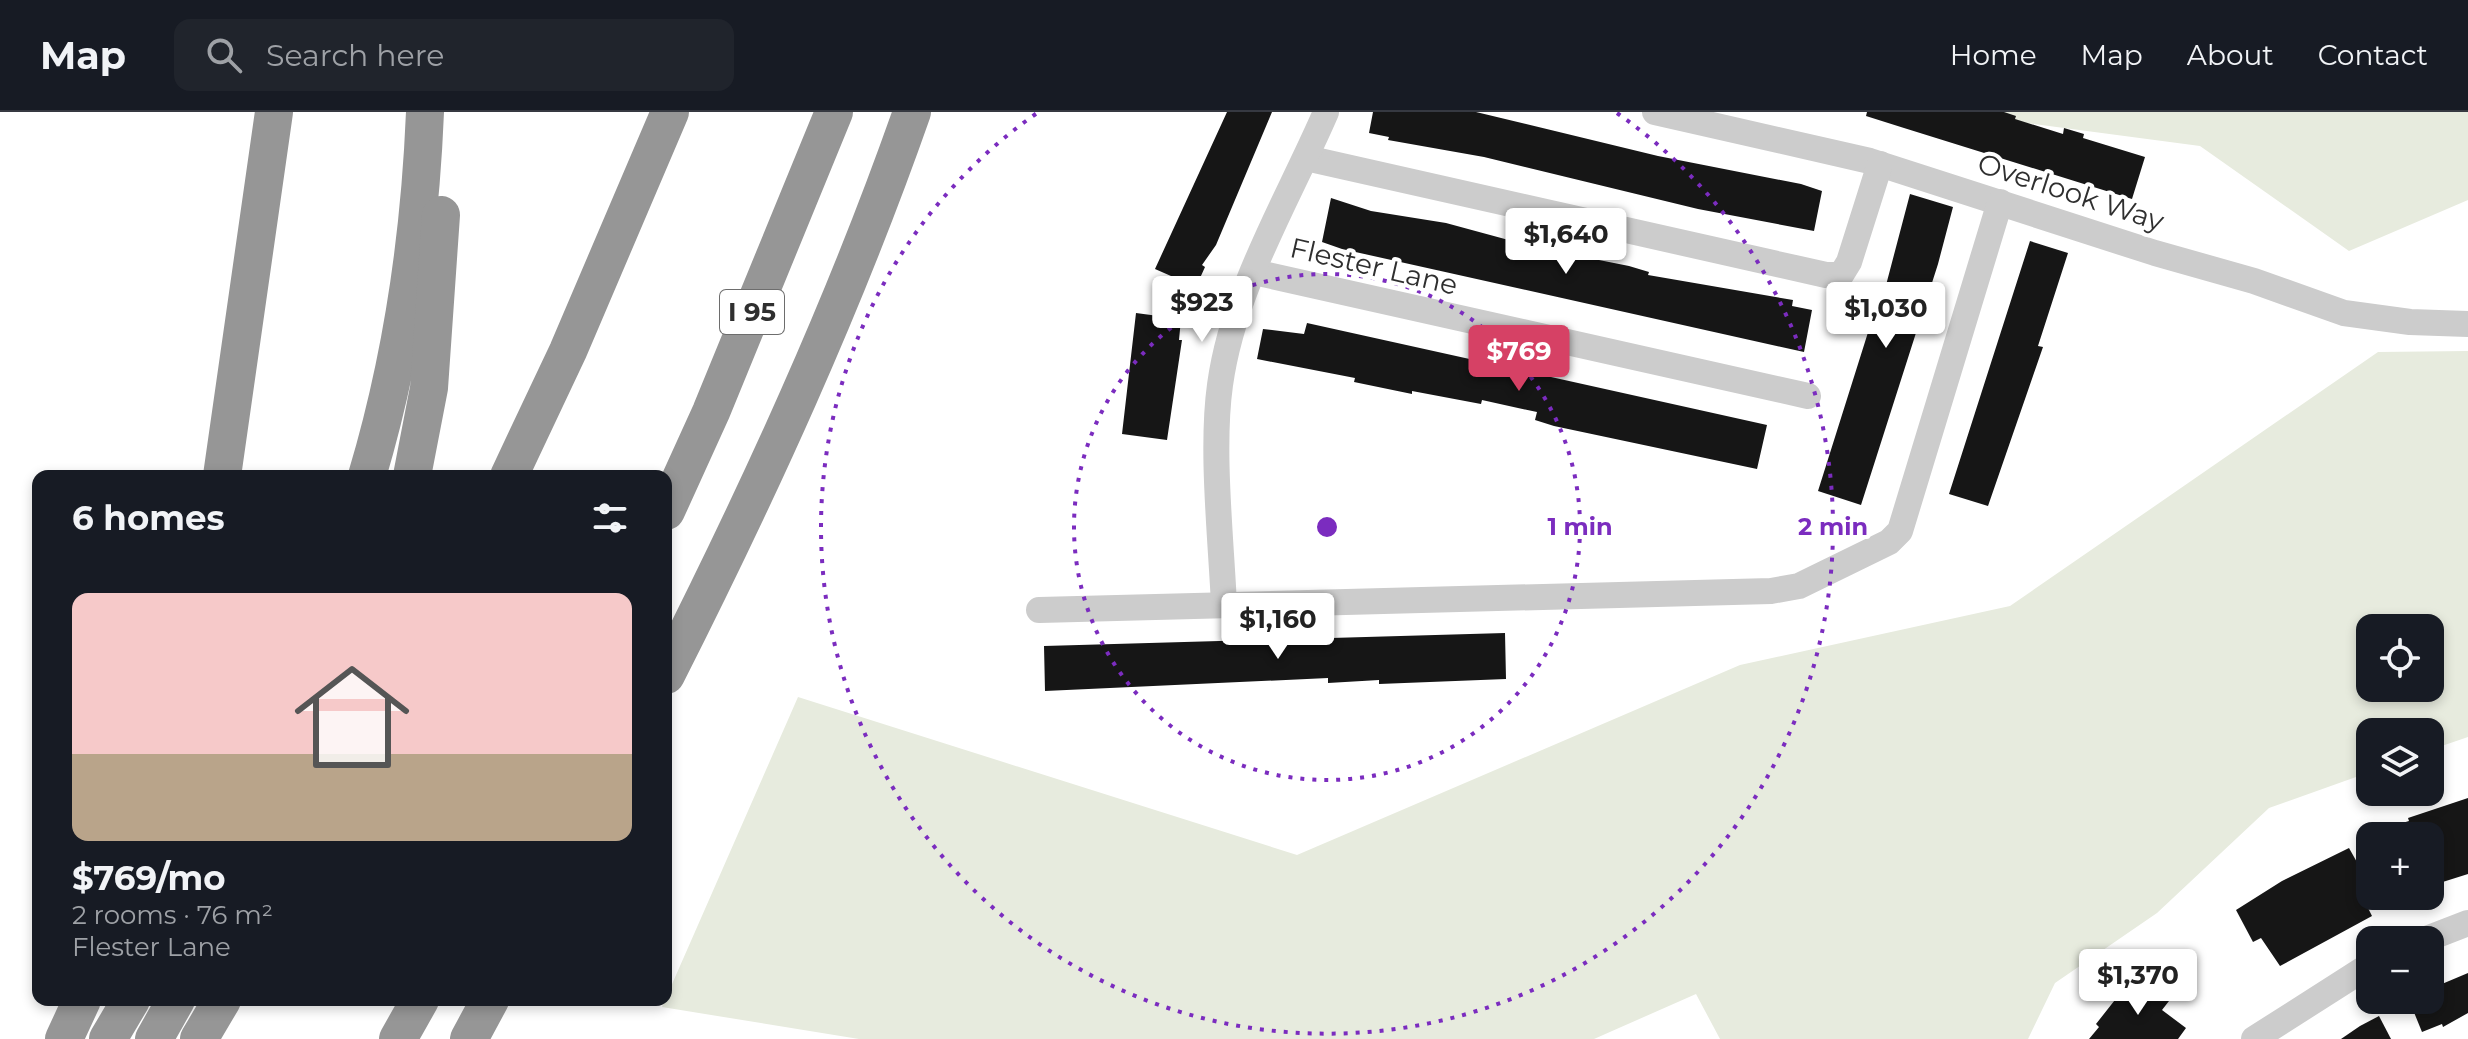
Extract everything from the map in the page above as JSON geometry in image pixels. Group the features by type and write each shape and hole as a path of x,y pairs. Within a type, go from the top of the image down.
{"highway":[{"path":"223,470 274,112"},
{"path":"369,470 383,422 412,263 425,112"},
{"path":"413,470 429,388 445,112"},
{"path":"512,470 568,351 670,112"},
{"name":"I 95","path":"672,498 711,412 834,112"},
{"path":"672,663 732,544 810,374 880,203 912,112"},
{"path":"64,1039 79,1006"},
{"path":"108,1039 127,1006"},
{"path":"154,1039 173,1006"},
{"path":"199,1039 218,1006"},
{"path":"398,1039 417,1006"},
{"path":"469,1039 487,1006"}],"street":[{"path":"1224,605 1219,387 1234,320 1326,112"},
{"name":"Overlook Way","path":"1655,112 1880,164 2155,253 2254,281 2344,313 2410,322 2468,324"},
{"path":"1306,158 1826,275 1841,275 1849,262 1880,164"},
{"path":"1039,610 1787,590 1889,542 1900,531 2000,202"},
{"name":"Flester Lane","path":"1254,272 1808,396"},
{"path":"2444,932 2468,923"},
{"path":"2254,1039 2356,974"}],"shaded area":[{"path":"1991,112 2468,112 2468,200 2349,251 2200,146 2026,123"},
{"path":"2468,351 2468,737 2444,745 2444,718 2356,718 2356,777 2269,808 2157,913 2055,983 2028,1039 1720,1039 1696,994 1594,1039 859,1039 662,1007 672,1006 672,984 798,697 1297,855 1740,665 2010,606 2378,352"}],"building":[{"path":"1227,112 1272,112 1216,245 1202,265 1205,267 1196,287 1155,269"},
{"path":"1373,112 1476,112 1658,156 1801,184 1822,191 1814,231 1698,209 1484,157 1388,140 1389,137 1369,133"},
{"path":"1867,112 2004,112 2016,116 2015,119 2063,134 2064,128 2084,134 2083,138 2145,157 2132,199 1866,116"},
{"path":"1910,194 1953,207 1938,264 1861,505 1818,491 1876,307 1880,308"},
{"path":"1331,198 1371,211 1446,223 1534,247 1629,266 1649,272 1648,275 1793,300 1792,306 1812,310 1804,352 1342,249 1322,242"},
{"path":"2030,241 2068,253 2038,346 2043,347 1988,506 1949,494"},
{"path":"1136,313 1181,319 1179,340 1182,340 1167,440 1122,434"},
{"path":"1307,323 1767,425 1757,469 1554,426 1535,420 1537,412 1482,400 1481,404 1412,391 1412,394 1354,382 1355,378 1257,359 1263,329 1304,334"},
{"path":"1505,633 1506,679 1379,684 1379,680 1328,683 1328,678 1045,691 1044,646"},
{"path":"2468,798 2468,874 2444,882 2444,822 2406,822 2408,818"},
{"path":"2349,848 2356,860 2356,910 2369,910 2372,916 2280,966 2261,938 2253,942 2236,910 2282,881"},
{"path":"2468,973 2468,1013 2443,1027 2442,1024 2422,1032 2415,1014 2444,1014 2444,983"},
{"path":"2141,978 2169,1001 2162,1010 2186,1028 2178,1039 2089,1039 2099,1027 2096,1024 2122,991 2127,994"},
{"path":"2379,1016 2391,1039 2341,1039 2360,1026"}]}
